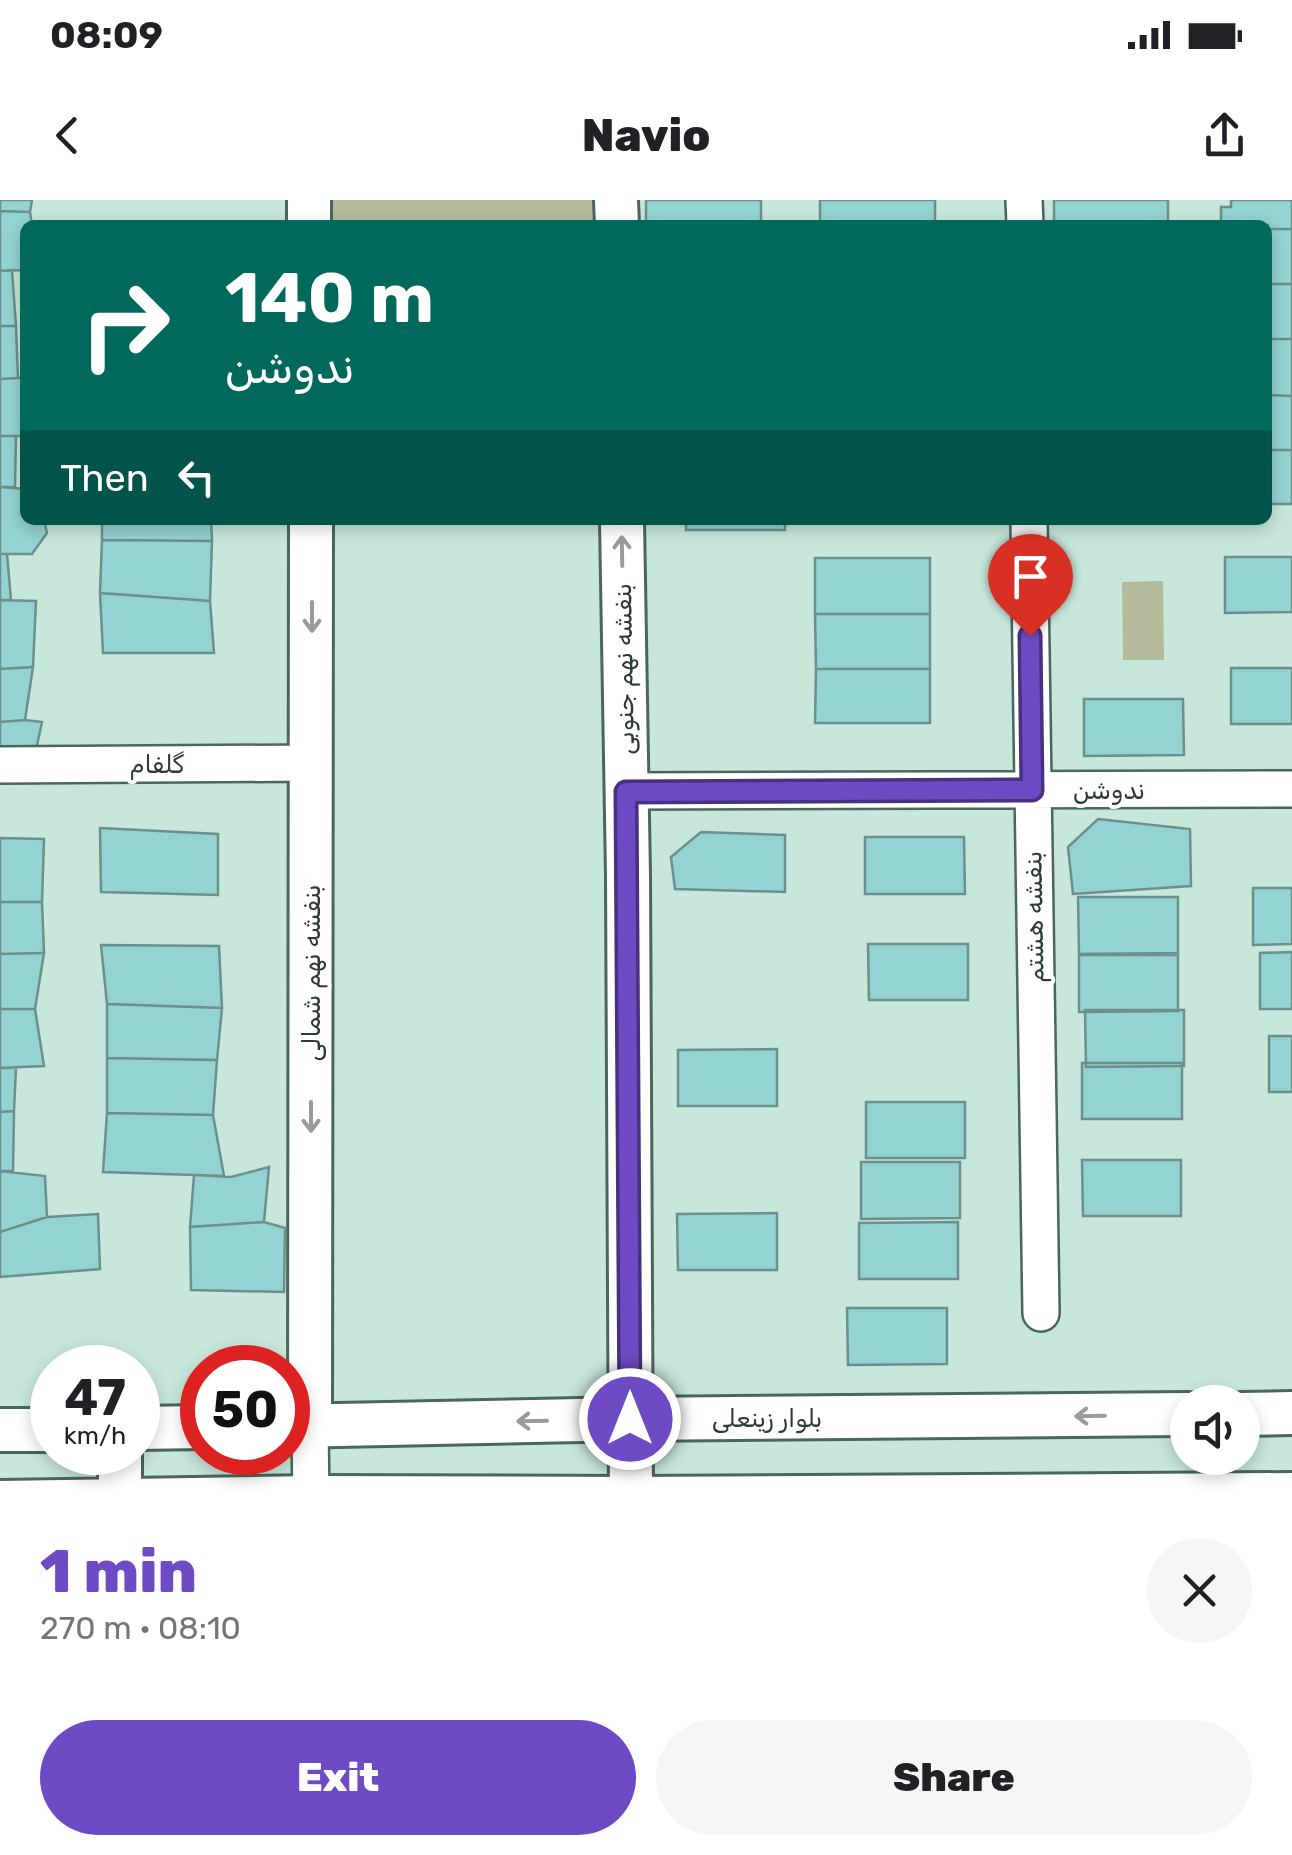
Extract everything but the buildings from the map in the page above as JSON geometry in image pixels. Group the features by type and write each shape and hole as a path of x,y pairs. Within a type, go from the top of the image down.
{"main road":[{"name":"بنفشه نهم شمالی","path":"301,1345 313,775 311,525"},
{"name":"بنفشه نهم جنوبی","path":"622,525 631,1502"},
{"path":"1260,1414 1292,1413"},
{"name":"بلوار زینعلی","path":"310,1426 1170,1414"},
{"path":"0,1430 30,1430"},
{"path":"120,1475 120,1500"},
{"path":"0,1502 631,1502 1292,1494"}],"street":[{"name":"بنفشه هشتم","path":"1028,525 1042,1313"},
{"name":"گلفام","path":"0,765 313,775"},
{"name":"گلفام","path":"0,787 313,775"},
{"name":"ندوشن","path":"626,792 1292,789"},
{"path":"307,1475 311,1501"}],"green space":[{"path":"324,200 595,200 596,220 324,220"},
{"path":"1163,581 1164,660 1123,660 1122,582"}],"route":[{"path":"630,1419 626,792 1032,790 1030,636"}]}
